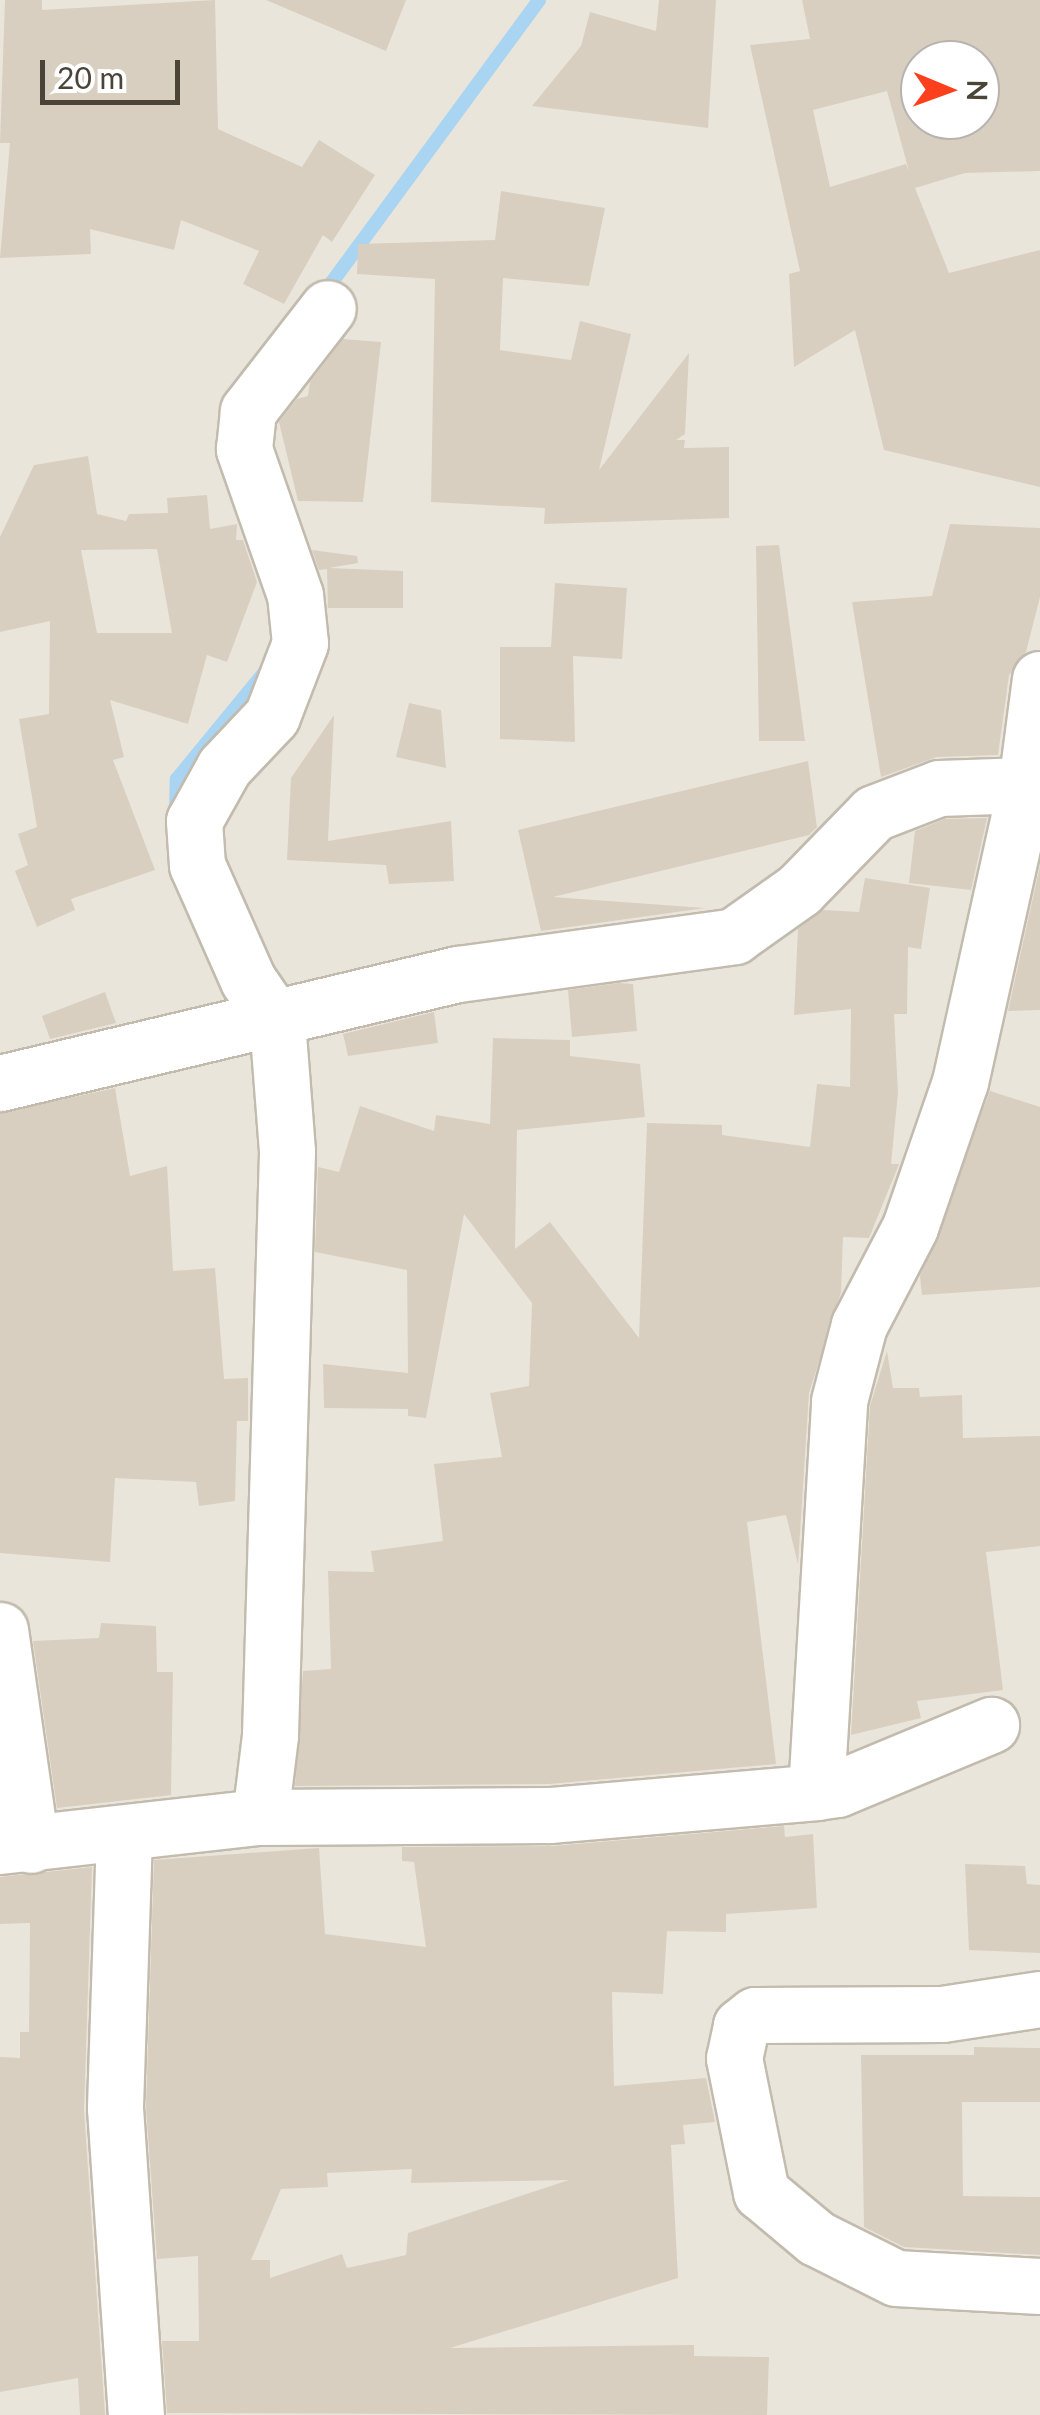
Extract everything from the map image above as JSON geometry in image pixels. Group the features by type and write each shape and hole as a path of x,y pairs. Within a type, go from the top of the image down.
{"street":[{"path":"260,1817 270,1734 287,1151 277,1022 248,980 197,865 194,821 224,766 272,716 300,644 295,595 244,449 248,411 328,308"},
{"path":"816,1792 839,1400 858,1325 910,1227 960,1082 1026,785 1040,679"},
{"path":"0,1083 277,1022 458,974 734,936 799,890 874,813 939,788 1026,785"},
{"path":"0,1630 16,1845 260,1817 550,1815 816,1792 837,1789 991,1725"},
{"path":"124,1835 116,2108 136,2415"},
{"path":"1040,1999 942,2014 755,2016 741,2026 734,2058 760,2192 816,2238 896,2278 1040,2286"}],"shaded area":[{"path":"0,0 1040,0 1040,2415 0,2415"}],"building":[{"path":"5,0 42,0 42,10 215,0 218,129 302,167 319,140 375,175 332,242 323,235 284,304 243,284 259,251 181,220 174,250 90,229 91,254 0,258 10,143 0,143"},
{"path":"266,0 406,0 386,51"},
{"path":"659,0 716,0 708,128 532,106 581,46 590,12 656,31"},
{"path":"802,0 1040,0 1040,171 965,173 915,188 949,273 1040,250 1040,487 884,450 855,330 794,367 789,274 800,271 750,45 810,39"},
{"path":"501,191 605,208 589,286 503,278 500,350 571,360 580,321 631,334 599,470 689,353 685,434 676,440 685,440 684,448 729,447 729,518 544,524 545,508 431,502 435,279 357,274 358,244 495,240"},
{"path":"343,339 381,342 363,502 298,501 279,422 297,399 308,396 310,382"},
{"path":"88,456 97,514 126,521 129,514 168,513 167,498 207,495 210,529 237,524 236,540 243,540 257,582 227,662 207,655 188,724 110,700 124,757 113,760 155,870 71,899 75,910 37,927 15,871 28,865 18,834 37,827 19,719 49,714 50,621 0,632 0,537 34,465","holes":["157,549 172,633 97,633 81,550"]},
{"path":"950,524 1040,528 1040,597 1026,652 1009,675 998,755 937,757 881,777 852,602 932,596"},
{"path":"779,545 805,741 759,741 756,546"},
{"path":"312,550 357,556 358,563 329,568 403,571 403,608 328,608 327,569 319,570"},
{"path":"555,583 627,588 622,659 573,656 575,742 500,739 500,647 551,647"},
{"path":"409,703 441,710 446,768 396,757"},
{"path":"334,715 328,841 451,821 454,881 389,884 386,865 287,860 291,778"},
{"path":"808,761 817,827 809,835 553,897 705,908 541,931 518,830"},
{"path":"987,818 971,890 909,883 915,831 945,819"},
{"path":"1040,866 1040,1010 1008,1011"},
{"path":"865,878 930,888 921,949 908,947 907,1014 894,1014 898,1093 891,1164 899,1164 869,1238 843,1237 841,1292 809,1393 798,1564 786,1515 747,1522 776,1764 549,1784 295,1786 303,1671 331,1669 328,1571 374,1572 371,1551 443,1541 434,1464 502,1457 490,1393 529,1386 532,1303 464,1214 426,1418 408,1416 408,1409 324,1408 323,1364 408,1373 407,1270 315,1252 318,1167 339,1172 360,1106 434,1131 436,1115 490,1124 493,1038 570,1040 570,1056 640,1064 645,1117 517,1130 515,1249 550,1222 639,1338 647,1123 722,1125 722,1135 810,1147 817,1084 850,1087 851,1009 794,1015 798,929 823,910 859,912"},
{"path":"633,984 637,1031 572,1037 568,990"},
{"path":"105,992 116,1023 50,1039 42,1016"},
{"path":"434,1012 438,1043 348,1056 343,1034"},
{"path":"115,1088 130,1176 167,1166 173,1271 215,1268 224,1379 248,1378 248,1421 237,1421 235,1501 199,1506 196,1482 115,1478 110,1562 0,1553 0,1113"},
{"path":"990,1091 1040,1107 1040,1287 922,1295 920,1276"},
{"path":"887,1351 893,1388 919,1388 920,1397 962,1395 963,1438 1040,1436 1040,1546 986,1552 1003,1690 917,1701 921,1718 851,1735 870,1406"},
{"path":"101,1623 156,1626 157,1672 173,1672 171,1795 57,1808 33,1641 99,1638"},
{"path":"784,1826 785,1837 813,1834 817,1908 726,1914 726,1932 667,1931 663,1994 612,1992 614,2086 706,2078 715,2122 683,2125 685,2144 671,2145 678,2278 450,2348 694,2345 694,2356 769,2357 767,2415 167,2413 162,2341 199,2341 198,2256 157,2259 146,2107 154,1860 319,1848 325,1934 426,1947 414,1862 402,1861 402,1847 553,1846","holes":["412,2169 411,2183 569,2180 408,2233 406,2255 347,2268 342,2254 270,2278 270,2260 251,2260 281,2189 328,2187 327,2173"]},
{"path":"965,1864 1025,1866 1027,1884 1040,1885 1040,1953 969,1950"},
{"path":"92,1867 84,2110 105,2415 80,2415 78,2378 0,2392 0,2057 20,2058 20,2032 29,2032 30,1923 0,1924 0,1877"},
{"path":"974,2047 1040,2048 1040,2102 962,2102 963,2196 1040,2197 1040,2255 904,2247 864,2227 861,2055 974,2055"}],"waterway":[{"path":"324,293 539,0"},
{"path":"176,818 177,779 265,672"}]}
